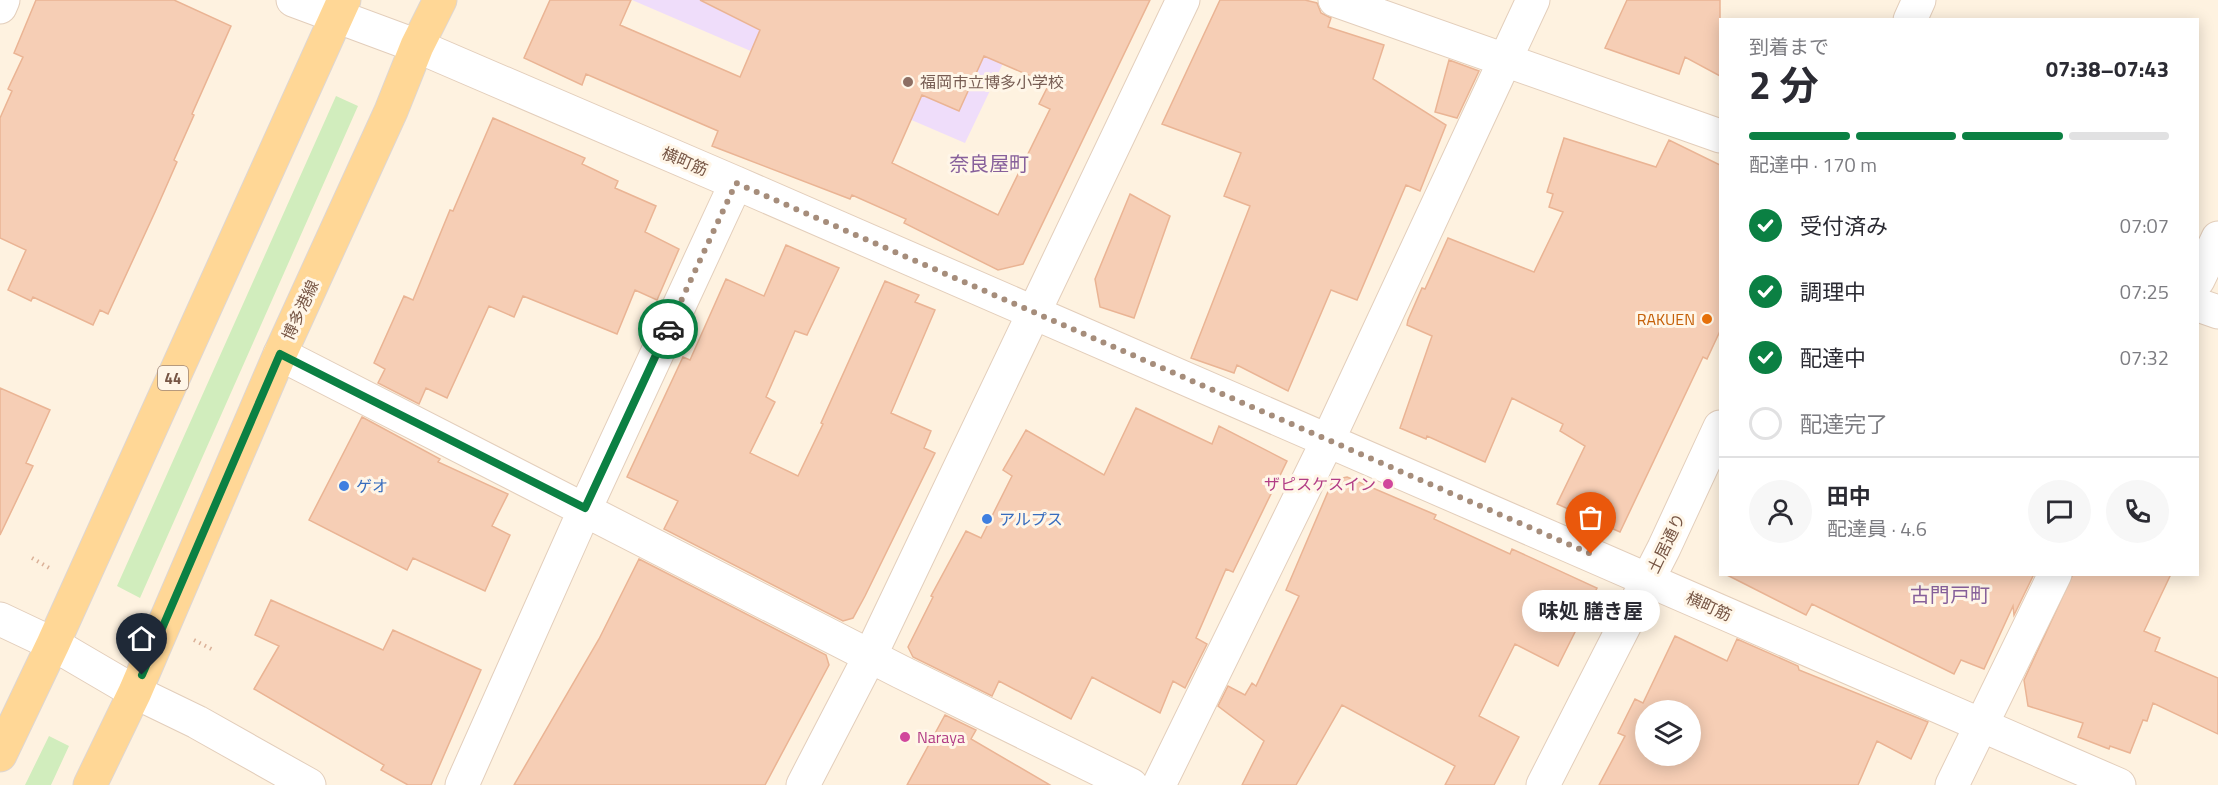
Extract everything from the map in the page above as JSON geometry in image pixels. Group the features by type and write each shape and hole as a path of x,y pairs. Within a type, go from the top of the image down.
{"main road":[{"name":"博多港線","path":"90,785 135,692 280,354 391,111 417,46 440,0"},
{"name":"44","path":"0,755 53,644 341,8"}],"street":[{"path":"0,7 3,0"},
{"name":"横町筋","path":"294,0 341,8 417,46 2119,785"},
{"path":"803,785 870,656 1183,0"},
{"path":"1335,0 1719,136"},
{"path":"1159,785 1328,440 1533,0"},
{"path":"1911,18 1918,0"},
{"path":"462,785 585,508 736,183"},
{"path":"2199,278 2218,238"},
{"path":"2199,305 2218,312"},
{"path":"280,354 585,508 870,656 1131,785"},
{"name":"土居通り","path":"1543,785 1648,579 1719,429"},
{"path":"1952,785 2054,576"},
{"path":"0,619 53,644 135,692 196,722 309,785"}],"path":[{"path":"32,558 52,569"},
{"path":"192,638 215,651"}],"shaded area":[{"name":"福岡市立博多小学校","path":"632,0 1052,0 1027,13 965,143"}],"green space":[{"path":"336,96 358,106 140,598 117,586"},
{"path":"49,736 69,746 51,785 25,785"}],"building":[{"path":"36,0 174,0 231,26 192,114 194,115 174,160 177,162 108,314 100,310 93,325 33,297 31,301 8,290 26,250 0,238 0,118 12,91 8,89 23,57 14,53"},
{"path":"550,0 631,0 620,25 740,77 760,30 700,0 1150,0 1023,264 998,270 904,223 906,219 852,195 850,199 712,146 718,131 586,74 582,85 524,58","holes":["984,56 1049,84 1039,104 1050,109 998,215 892,163 922,95 959,111"]},
{"path":"1220,0 1305,0 1317,3 1321,13 1331,18 1328,27 1384,45 1373,79 1446,125 1420,191 1406,185 1357,300 1331,290 1288,391 1237,365 1234,373 1191,358 1250,206 1224,196 1241,153 1162,124"},
{"path":"1627,0 1720,0 1719,75 1685,57 1679,74 1605,48"},
{"path":"1449,60 1479,71 1457,118 1435,112"},
{"path":"493,118 585,158 582,164 618,181 615,188 656,206 645,232 679,249 657,300 635,290 617,334 523,296 514,317 489,306 447,398 426,388 419,404 378,383 385,369 374,363 404,296 413,300 450,210 453,211"},
{"path":"1564,138 1656,167 1669,140 1719,165 1719,333 1707,359 1703,357 1620,532 1557,504 1585,446 1560,431 1563,424 1512,398 1485,462 1427,436 1426,439 1400,428 1432,336 1407,325 1408,320 1448,238 1534,272 1563,212 1549,207 1553,194 1547,192"},
{"path":"1130,194 1170,216 1134,318 1100,307 1095,279"},
{"path":"786,245 839,268 807,335 795,331 766,397 775,402 750,453 798,476 885,281 919,295 915,302 935,310 891,413 931,431 924,448 935,453 853,618 843,621 664,529 678,501 627,477 683,357 690,360 726,279 764,296"},
{"path":"0,388 50,410 26,463 33,466 0,535"},
{"path":"1136,408 1212,444 1219,426 1287,461 1233,572 1226,569 1196,638 1207,644 1185,688 1173,681 1160,713 1092,677 1071,719 999,681 992,696 913,657 908,647 933,597 931,596 966,531 981,538 1012,476 1003,470 1026,430 1104,475"},
{"path":"362,417 440,459 438,462 508,494 492,526 510,535 485,591 413,558 407,570 309,520"},
{"path":"1347,477 1436,515 1434,519 1510,554 1512,549 1597,588 1558,666 1515,644 1479,716 1519,737 1494,785 1445,785 1455,766 1342,705 1296,785 1242,785 1264,741 1218,706 1228,686 1245,695 1252,683 1256,686 1299,596 1286,590 1333,480"},
{"path":"639,559 826,655 829,665 765,785 514,785 599,639"},
{"path":"1729,576 2033,576 2014,615 2013,606 1984,669 1961,660 1954,674 1812,604 1806,615"},
{"path":"2072,576 2170,576 2144,631 2160,638 2155,651 2218,678 2218,734 2153,703 2147,721 2143,720 2130,753 2110,746 2109,749 2078,737 2083,723 2028,706 2024,680"},
{"path":"271,600 383,650 393,630 481,670 431,785 408,785 381,770 384,765 254,689 279,646 255,635"},
{"path":"1675,636 1727,661 1737,639 1798,666 1799,670 1928,722 1911,759 1877,741 1858,785 1599,785 1625,736 1618,733 1635,699 1637,700 1635,700 1635,766 1701,766 1701,700 1644,700"},
{"path":"945,715 976,730 971,739 1050,785 907,785"}],"way so far":[{"path":"668,329 736,183 1591,554"}],"place":[{"name":"福岡市立博多小学校","path":"908,82"},
{"name":"RAKUEN","path":"1707,319"},
{"name":"ザピスケスイン","path":"1388,484"},
{"name":"ゲオ","path":"344,486"},
{"name":"アルプス","path":"987,519"},
{"name":"味処 膳き屋","path":"1591,554"},
{"name":"Naraya","path":"905,737"}],"district":[{"name":"奈良屋町","path":"989,163"},
{"name":"古門戸町","path":"1950,594"}],"route":[{"path":"142,675 280,354 585,508 668,329"}]}
